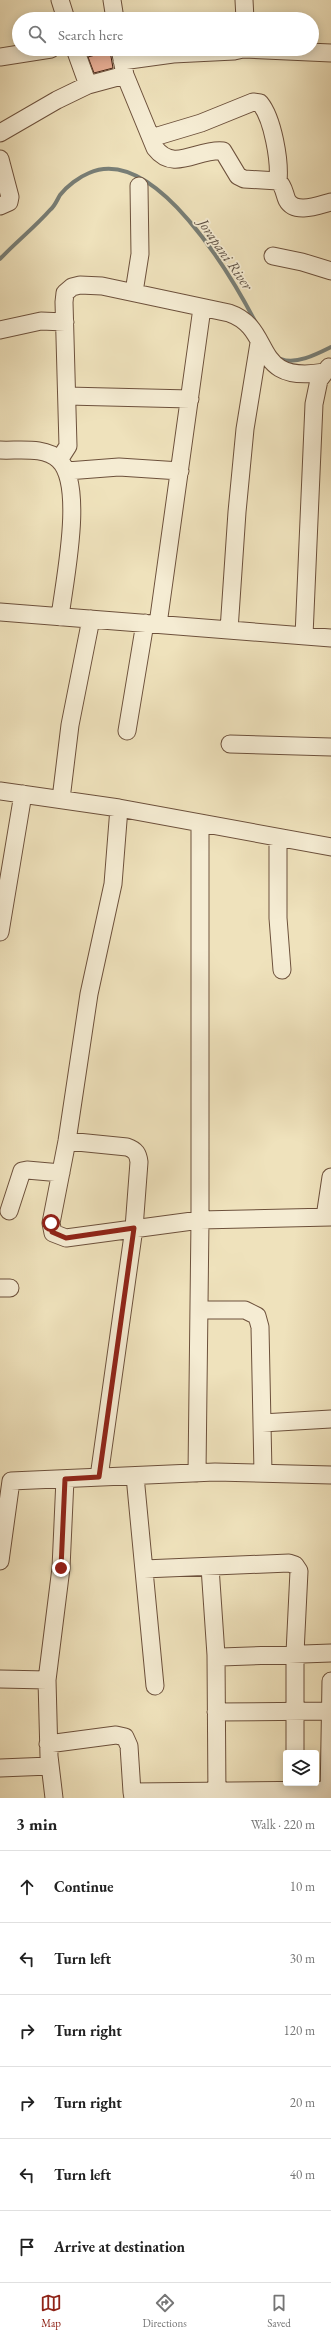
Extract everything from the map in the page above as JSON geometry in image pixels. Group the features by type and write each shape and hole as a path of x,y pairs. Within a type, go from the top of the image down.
{"street":[{"path":"60,0 64,12"},
{"path":"112,0 114,12"},
{"path":"244,0 245,12"},
{"path":"319,52 331,53"},
{"path":"0,57 12,55"},
{"path":"77,56 88,86"},
{"path":"0,133 57,100 88,86 122,62 153,56"},
{"path":"122,62 151,138 161,156 179,160 216,150 223,150 238,176 248,180 278,181 282,184 290,205 296,208 331,202"},
{"path":"151,138 201,123 253,102 260,103 272,134 278,157 278,181"},
{"path":"0,159 10,200 0,206"},
{"path":"134,292 140,254 139,186"},
{"path":"273,256 302,262 331,271"},
{"path":"63,466 68,446 65,293 72,287 80,285 102,286 240,316 250,327 259,343 280,370 291,374 303,375 328,369"},
{"path":"127,731 151,624 180,471 202,308"},
{"path":"0,330 41,321 65,322"},
{"path":"229,630 241,466 259,343"},
{"path":"304,636 314,404 319,380 328,369"},
{"path":"67,396 190,399"},
{"path":"0,450 48,453 63,466 72,490 72,515 60,617"},
{"path":"63,466 119,467 180,471"},
{"path":"0,612 331,638"},
{"path":"61,799 70,725 91,619"},
{"path":"230,744 331,747"},
{"path":"0,791 119,808 331,847"},
{"path":"0,932 23,794"},
{"path":"119,808 113,884 89,994 67,1141 51,1223 52,1232 66,1238 200,1220 328,1217 331,1176"},
{"path":"197,1473 200,1220 200,823"},
{"path":"278,838 278,918 282,970"},
{"path":"67,1141 134,1149 138,1154 139,1162 134,1228 99,1477"},
{"path":"10,1211 22,1172 27,1170 60,1173"},
{"path":"199,1310 245,1310 257,1316 260,1327 263,1473"},
{"path":"262,1423 331,1419"},
{"path":"0,1561 5,1481 197,1473 331,1475"},
{"path":"135,1476 155,1686"},
{"path":"54,1798 48,1744 47,1680 61,1568 65,1479"},
{"path":"144,1569 289,1563 295,1565 299,1571 295,1653 295,1750"},
{"path":"210,1567 214,1651 216,1655 216,1795"},
{"path":"216,1655 221,1657 331,1652"},
{"path":"0,1679 47,1680"},
{"path":"48,1744 116,1735 125,1736 129,1746 132,1795 216,1795 295,1787 329,1793 331,1681"},
{"path":"216,1712 330,1711"},
{"path":"0,1768 50,1766"}],"building":[{"path":"111,56 113,68 94,73 88,57"}],"waterway":[{"name":"Jorapani River","path":"0,259 55,205 60,195 73,182 89,173 114,169 140,178 165,196 188,220 210,248 229,276 256,323"},
{"name":"Jorapani River","path":"281,359 293,361 300,360 331,347"}],"route":[{"path":"51,1223 52,1232 59,1237 66,1238 134,1228 99,1477 65,1479 61,1568"}]}
